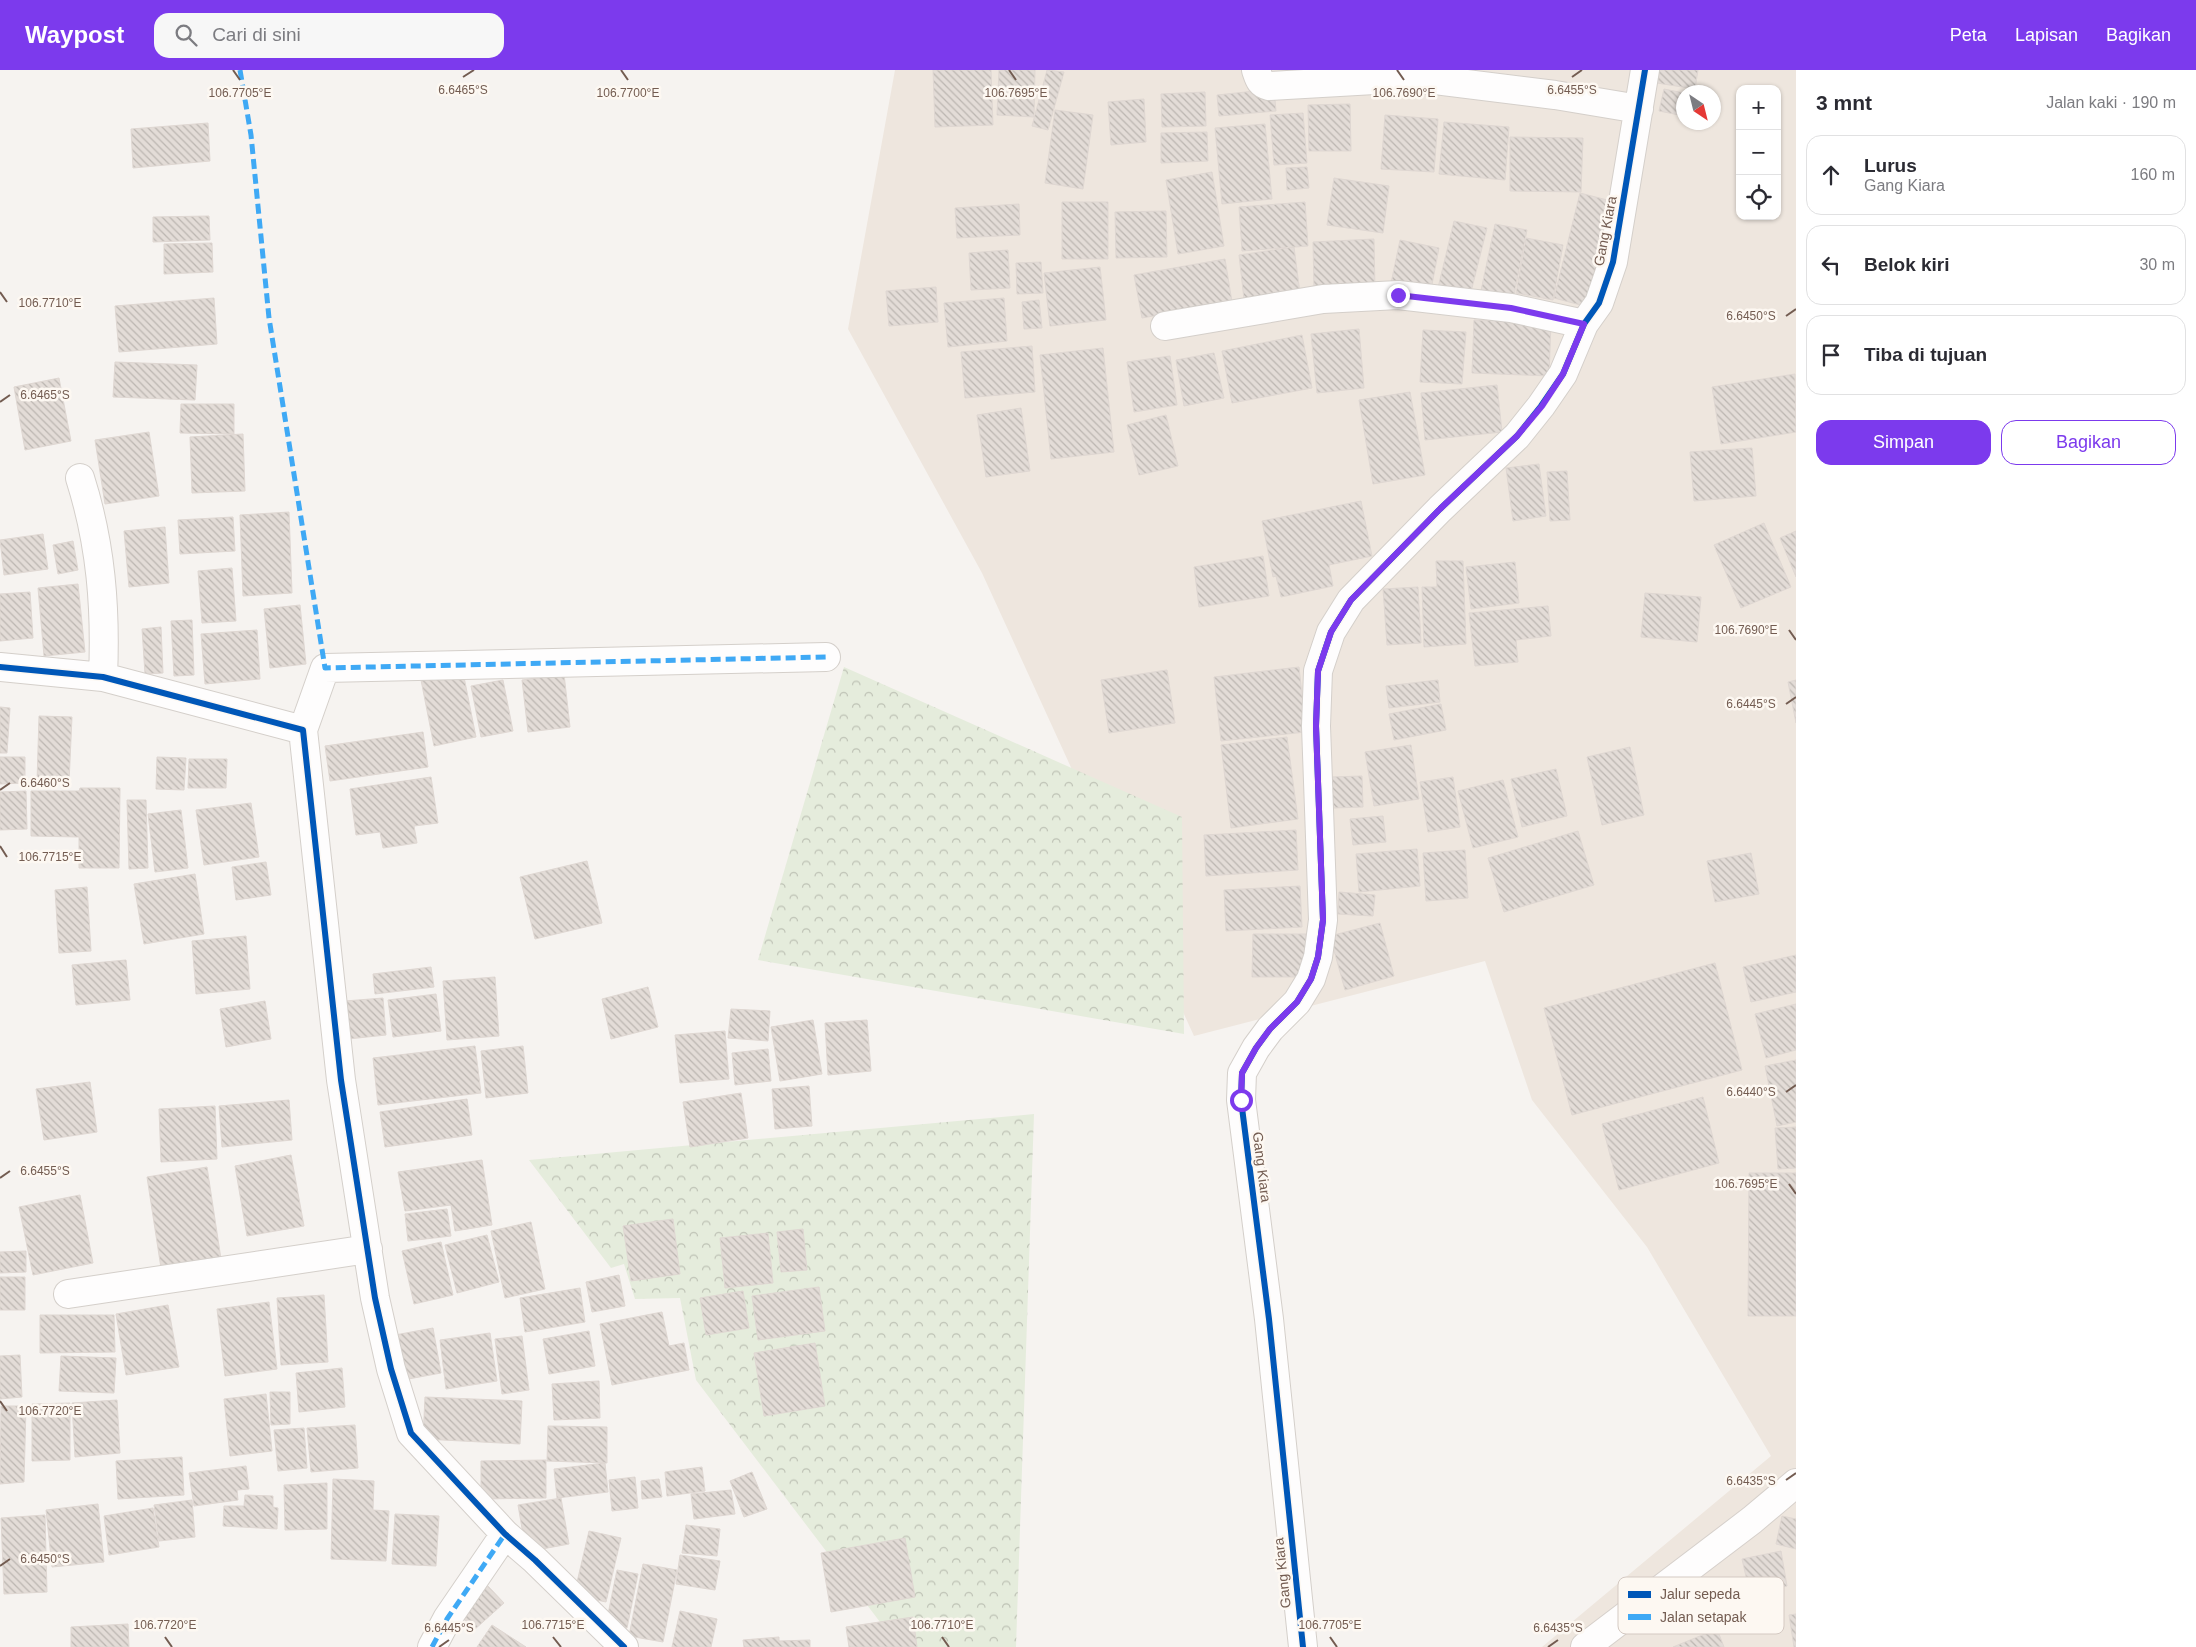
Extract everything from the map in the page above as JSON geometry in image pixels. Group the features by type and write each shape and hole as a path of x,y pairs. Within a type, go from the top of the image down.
{"street":[{"path":"1256,70 1259,80 1269,86 1392,79 1434,80 1555,95 1639,109"},
{"name":"Gang Kiara","path":"1303,1647 1270,1329 1241,1091 1242,1073 1256,1048 1270,1029 1297,1002 1311,979 1318,957 1323,920 1316,726 1318,671 1331,632 1351,600 1440,509 1517,436 1542,406 1563,374 1584,324 1599,303 1614,262 1644,70"},
{"path":"1165,326 1324,299 1398,295 1511,308 1584,324"},
{"path":"80,478 96,537 105,630 103,676"},
{"path":"624,1647 535,1560 505,1534 411,1433 391,1369 375,1298 341,1080 303,730 326,668 826,657"},
{"path":"0,667 103,676 303,730"},
{"path":"68,1294 368,1249"},
{"path":"1677,1577 1752,1520 1796,1483"},
{"path":"432,1647 447,1619 505,1534"},
{"path":"1585,1647 1618,1622"}],"shaded area":[{"path":"895,70 1796,70 1796,1647 1542,1647 1618,1584 1618,1634 1784,1634 1784,1577 1626,1577 1771,1456 1647,1247 1532,1100 1485,961 1194,1036 982,573 848,329"}],"green space":[{"path":"844,667 1182,817 1184,1034 758,960"},
{"path":"1034,1114 1016,1647 899,1647 696,1380 680,1298 635,1299 624,1264 611,1268 529,1160"}],"building":[{"path":"933,70 991,70 993,125 935,127"},
{"path":"999,70 1035,70 1034,117 997,115"},
{"path":"1047,70 1064,72 1048,130 1032,126"},
{"path":"1659,70 1698,70 1696,85 1676,86 1657,83"},
{"path":"1274,89 1276,111 1219,116 1217,95"},
{"path":"1664,89 1676,91 1676,114 1659,111"},
{"path":"1205,92 1206,126 1162,127 1161,94"},
{"path":"1144,99 1146,142 1111,145 1108,102"},
{"path":"1350,104 1351,151 1309,151 1308,105"},
{"path":"1055,110 1093,115 1083,189 1045,183"},
{"path":"1303,113 1307,163 1274,165 1270,115"},
{"path":"1385,115 1438,119 1434,172 1381,169"},
{"path":"1444,122 1509,127 1505,180 1439,174"},
{"path":"208,123 210,161 133,168 131,129"},
{"path":"1265,124 1272,199 1222,204 1215,128"},
{"path":"1207,132 1208,161 1161,163 1161,133"},
{"path":"1510,137 1583,138 1581,192 1510,191"},
{"path":"1307,167 1309,188 1287,190 1286,168"},
{"path":"1212,172 1224,246 1178,254 1166,180"},
{"path":"1334,178 1389,186 1383,233 1327,225"},
{"path":"1580,193 1619,203 1592,308 1554,298"},
{"path":"1062,202 1108,202 1108,259 1062,259"},
{"path":"1305,202 1308,246 1242,251 1239,207"},
{"path":"1019,204 1020,235 957,238 955,208"},
{"path":"1166,211 1167,257 1116,258 1115,212"},
{"path":"209,216 210,240 153,242 153,217"},
{"path":"1454,221 1487,228 1469,300 1437,292"},
{"path":"1495,224 1527,230 1512,305 1479,300"},
{"path":"1526,238 1563,245 1553,300 1516,293"},
{"path":"1374,239 1375,290 1314,291 1313,242"},
{"path":"1400,240 1439,248 1430,295 1390,288"},
{"path":"212,243 213,272 164,274 164,244"},
{"path":"1294,247 1301,301 1245,308 1239,255"},
{"path":"1008,250 1010,288 971,290 969,253"},
{"path":"1225,259 1232,302 1142,318 1134,275"},
{"path":"1041,262 1043,293 1017,294 1016,263"},
{"path":"1100,267 1106,320 1050,326 1044,273"},
{"path":"936,287 938,322 889,326 886,291"},
{"path":"214,298 217,344 119,352 115,306"},
{"path":"1004,298 1007,341 948,347 944,303"},
{"path":"1039,300 1042,328 1024,329 1022,302"},
{"path":"1474,320 1551,322 1549,376 1472,373"},
{"path":"1359,329 1364,388 1317,393 1311,334"},
{"path":"1423,330 1466,332 1462,384 1420,382"},
{"path":"1302,335 1312,388 1232,403 1222,351"},
{"path":"1032,346 1035,392 965,398 961,352"},
{"path":"1103,348 1114,452 1051,459 1040,355"},
{"path":"1214,353 1224,398 1184,406 1176,360"},
{"path":"1170,356 1177,405 1134,412 1127,362"},
{"path":"115,362 197,365 195,400 113,397"},
{"path":"1795,374 1796,432 1721,444 1712,387"},
{"path":"59,378 71,441 25,450 14,387"},
{"path":"1497,385 1502,432 1425,440 1421,393"},
{"path":"1410,392 1425,475 1373,484 1359,400"},
{"path":"181,404 234,404 234,434 180,433"},
{"path":"1021,408 1030,471 986,477 977,415"},
{"path":"1166,415 1178,466 1139,475 1127,425"},
{"path":"149,432 159,496 105,504 95,440"},
{"path":"243,434 245,491 192,493 190,437"},
{"path":"1752,448 1756,496 1694,501 1690,452"},
{"path":"1539,464 1546,516 1513,521 1506,468"},
{"path":"1567,471 1570,520 1550,521 1547,472"},
{"path":"1361,501 1372,556 1329,565 1333,586 1281,597 1276,576 1273,577 1262,521"},
{"path":"289,512 292,593 243,596 240,515"},
{"path":"233,517 235,551 180,554 178,520"},
{"path":"1764,523 1791,587 1741,608 1714,545"},
{"path":"165,527 169,583 129,587 124,531"},
{"path":"1796,531 1796,577 1780,538"},
{"path":"43,534 48,569 4,575 0,540"},
{"path":"73,541 78,570 58,574 53,545"},
{"path":"1263,556 1269,596 1199,607 1194,567"},
{"path":"1436,561 1463,561 1466,644 1424,647 1422,587 1437,587"},
{"path":"1515,562 1519,603 1471,609 1466,567"},
{"path":"232,568 236,621 202,623 198,571"},
{"path":"78,584 85,652 44,656 38,588"},
{"path":"1418,587 1421,643 1387,645 1383,589"},
{"path":"30,592 33,638 0,641 0,594"},
{"path":"1645,593 1701,597 1697,642 1641,637"},
{"path":"300,605 306,664 270,668 264,609"},
{"path":"1548,606 1551,636 1516,640 1518,662 1475,666 1469,613"},
{"path":"192,620 194,675 174,676 171,621"},
{"path":"161,627 163,673 145,674 142,629"},
{"path":"257,630 260,679 205,684 201,634"},
{"path":"1299,667 1306,732 1221,741 1214,677"},
{"path":"1167,670 1175,723 1109,733 1101,680"},
{"path":"463,672 476,737 434,746 421,680"},
{"path":"564,674 570,727 528,732 522,680"},
{"path":"503,680 513,731 481,737 471,686"},
{"path":"1438,680 1440,702 1389,708 1386,686"},
{"path":"1796,680 1796,723 1788,682"},
{"path":"1441,704 1446,730 1394,740 1389,714"},
{"path":"0,707 10,708 7,753 0,753"},
{"path":"39,716 72,717 69,783 37,782"},
{"path":"423,732 428,767 330,781 325,746"},
{"path":"1287,737 1298,819 1231,828 1221,745"},
{"path":"1411,745 1419,799 1374,806 1365,752"},
{"path":"1630,747 1644,815 1602,825 1587,757"},
{"path":"0,757 25,757 25,783 0,784"},
{"path":"157,757 186,758 184,790 156,789"},
{"path":"189,759 227,759 226,788 188,788"},
{"path":"1556,769 1567,816 1522,827 1511,779"},
{"path":"1362,776 1363,807 1333,808 1331,777"},
{"path":"431,777 438,823 414,826 417,843 383,848 380,832 356,835 350,789"},
{"path":"1453,777 1460,827 1428,832 1420,782"},
{"path":"1503,780 1518,837 1473,848 1458,791"},
{"path":"80,788 120,788 119,868 79,868 79,837 31,836 31,791 79,791"},
{"path":"26,791 27,829 0,830 0,792"},
{"path":"127,800 146,800 148,868 129,869"},
{"path":"251,803 259,857 204,865 196,810"},
{"path":"181,810 188,868 155,872 148,814"},
{"path":"1383,816 1386,842 1353,845 1350,819"},
{"path":"1296,830 1298,870 1206,876 1204,835"},
{"path":"1578,831 1594,885 1504,912 1488,858"},
{"path":"1417,849 1420,886 1359,892 1356,854"},
{"path":"1465,850 1468,898 1426,901 1423,853"},
{"path":"1751,853 1759,894 1715,902 1707,861"},
{"path":"587,861 602,923 535,939 520,877"},
{"path":"266,862 271,895 236,900 232,867"},
{"path":"195,874 204,934 144,944 134,884"},
{"path":"1300,886 1302,927 1226,931 1224,890"},
{"path":"87,887 91,951 59,953 55,890"},
{"path":"1339,892 1375,895 1373,916 1338,914"},
{"path":"1380,923 1394,976 1345,990 1330,936"},
{"path":"1253,934 1306,934 1306,977 1252,977"},
{"path":"246,936 250,989 196,994 192,941"},
{"path":"1796,955 1796,992 1751,1002 1743,967"},
{"path":"126,960 130,1000 76,1005 72,965"},
{"path":"1715,963 1742,1070 1572,1115 1544,1008"},
{"path":"431,967 434,987 375,994 373,974"},
{"path":"495,977 499,1036 447,1040 443,981"},
{"path":"648,987 658,1027 611,1039 602,999"},
{"path":"436,994 441,1031 393,1037 388,1000"},
{"path":"383,998 386,1035 348,1039 345,1001"},
{"path":"265,1001 271,1039 226,1047 220,1009"},
{"path":"1796,1004 1796,1050 1766,1058 1755,1014"},
{"path":"731,1009 770,1011 768,1041 728,1038"},
{"path":"813,1020 822,1074 780,1081 771,1027"},
{"path":"867,1020 871,1071 828,1075 825,1023"},
{"path":"725,1031 729,1079 680,1083 675,1035"},
{"path":"475,1046 481,1093 378,1105 373,1058"},
{"path":"523,1046 528,1093 486,1098 481,1051"},
{"path":"768,1049 771,1081 735,1085 732,1053"},
{"path":"1796,1060 1796,1122 1777,1126 1765,1066"},
{"path":"90,1082 97,1132 44,1140 36,1089"},
{"path":"809,1086 812,1126 775,1129 772,1089"},
{"path":"741,1093 748,1138 690,1147 683,1102"},
{"path":"1703,1097 1719,1163 1619,1190 1602,1124"},
{"path":"467,1099 472,1135 385,1147 380,1112"},
{"path":"289,1100 292,1140 222,1147 219,1106"},
{"path":"215,1106 217,1159 161,1162 159,1109"},
{"path":"1796,1127 1796,1168 1778,1169 1775,1128"},
{"path":"291,1155 304,1226 247,1236 235,1166"},
{"path":"482,1160 492,1225 455,1231 451,1205 405,1211 398,1172"},
{"path":"207,1167 221,1259 161,1268 147,1177"},
{"path":"1749,1173 1796,1173 1796,1316 1748,1316"},
{"path":"80,1195 93,1263 33,1275 19,1207"},
{"path":"447,1209 451,1236 408,1241 405,1214"},
{"path":"673,1219 680,1274 631,1281 623,1226"},
{"path":"531,1222 545,1289 505,1298 491,1231"},
{"path":"803,1229 807,1270 781,1272 777,1232"},
{"path":"768,1233 773,1283 725,1288 720,1238"},
{"path":"487,1235 499,1282 457,1293 445,1245"},
{"path":"441,1242 453,1295 414,1304 402,1251"},
{"path":"26,1251 26,1272 0,1273 0,1252"},
{"path":"619,1275 625,1306 592,1312 586,1282"},
{"path":"0,1277 25,1277 25,1310 0,1310"},
{"path":"819,1287 825,1331 758,1340 752,1296"},
{"path":"580,1288 585,1322 525,1332 520,1298"},
{"path":"743,1291 749,1328 706,1335 700,1298"},
{"path":"324,1295 328,1362 281,1365 277,1298"},
{"path":"269,1302 277,1369 225,1376 217,1309"},
{"path":"168,1305 179,1367 126,1375 116,1314"},
{"path":"662,1312 669,1346 684,1343 689,1370 612,1385 600,1324"},
{"path":"40,1315 114,1315 115,1352 40,1353"},
{"path":"433,1328 441,1373 403,1380 395,1335"},
{"path":"589,1331 595,1366 549,1374 543,1339"},
{"path":"490,1333 497,1381 446,1389 440,1340"},
{"path":"522,1336 529,1390 502,1394 495,1339"},
{"path":"815,1343 825,1406 764,1416 754,1353"},
{"path":"20,1355 22,1397 0,1399 0,1356"},
{"path":"61,1356 116,1358 114,1393 59,1391"},
{"path":"342,1368 345,1407 299,1412 296,1373"},
{"path":"599,1381 600,1418 554,1420 552,1384"},
{"path":"270,1392 290,1392 290,1424 271,1425"},
{"path":"266,1394 272,1451 230,1456 224,1399"},
{"path":"425,1397 522,1401 520,1444 423,1439"},
{"path":"117,1400 120,1453 75,1457 72,1403"},
{"path":"70,1403 70,1460 32,1461 32,1404"},
{"path":"1,1406 26,1406 24,1482 0,1484"},
{"path":"355,1425 358,1468 311,1472 307,1428"},
{"path":"548,1426 607,1427 607,1463 547,1461"},
{"path":"304,1428 307,1468 278,1471 274,1430"},
{"path":"182,1457 184,1495 118,1499 116,1461"},
{"path":"546,1460 546,1498 481,1499 481,1461"},
{"path":"605,1463 608,1492 557,1498 554,1469"},
{"path":"246,1466 249,1489 237,1490 238,1500 194,1506 189,1473"},
{"path":"702,1467 705,1491 667,1496 665,1472"},
{"path":"752,1472 767,1509 744,1517 730,1481"},
{"path":"635,1477 638,1508 612,1511 609,1480"},
{"path":"333,1479 374,1481 373,1510 389,1511 386,1561 331,1559"},
{"path":"659,1479 662,1497 642,1499 641,1481"},
{"path":"327,1483 327,1529 285,1530 284,1485"},
{"path":"731,1490 735,1514 694,1519 691,1494"},
{"path":"245,1495 273,1496 273,1507 278,1508 277,1529 223,1526 224,1506 244,1506"},
{"path":"561,1498 569,1544 526,1552 518,1505"},
{"path":"192,1500 195,1537 159,1541 154,1505"},
{"path":"98,1504 104,1562 52,1567 46,1510"},
{"path":"153,1508 159,1547 109,1555 104,1516"},
{"path":"395,1514 439,1516 436,1566 392,1564"},
{"path":"45,1515 47,1592 4,1594 1,1518"},
{"path":"1782,1516 1796,1519 1796,1549 1776,1544"},
{"path":"686,1525 720,1529 717,1556 682,1553"},
{"path":"589,1531 621,1538 606,1602 574,1595"},
{"path":"905,1538 915,1597 831,1612 821,1553"},
{"path":"1781,1551 1787,1586 1784,1587 1784,1577 1746,1577 1742,1559"},
{"path":"680,1555 720,1561 715,1590 676,1584"},
{"path":"643,1564 677,1570 663,1642 629,1636"},
{"path":"617,1570 638,1574 627,1628 606,1624"},
{"path":"488,1586 504,1603 474,1630 458,1613"},
{"path":"680,1611 717,1619 711,1647 672,1647"},
{"path":"1796,1614 1796,1647 1794,1647 1789,1615"},
{"path":"913,1617 917,1647 849,1647 846,1627"},
{"path":"128,1624 129,1647 71,1647 71,1627"},
{"path":"492,1625 526,1647 477,1647"},
{"path":"1705,1634 1719,1634 1724,1647 1673,1647"},
{"path":"779,1637 779,1641 810,1640 810,1647 744,1647 743,1640"}],"marked path":[{"path":"240,70 251,135 269,318 325,668 826,657"},
{"path":"432,1647 447,1619 505,1534"}],"cycle path":[{"path":"1303,1647 1269,1319 1241,1100 1242,1073 1256,1048 1270,1029 1297,1002 1311,979 1318,957 1323,920 1316,726 1318,671 1331,632 1351,600 1440,509 1517,436 1563,374 1584,324 1599,303 1613,262 1645,70"},
{"path":"0,667 103,677 303,730 341,1080 375,1298 391,1369 411,1433 505,1534 535,1560 624,1647"}],"route":[{"path":"1241,1100 1242,1073 1256,1048 1270,1029 1297,1002 1311,979 1318,957 1323,920 1316,726 1318,671 1331,632 1351,600 1440,509 1517,436 1542,406 1563,374 1584,324 1511,308 1398,295"}]}
